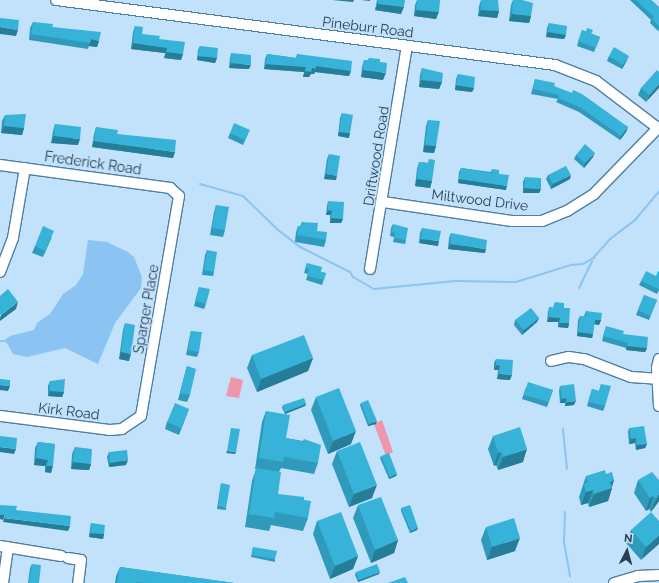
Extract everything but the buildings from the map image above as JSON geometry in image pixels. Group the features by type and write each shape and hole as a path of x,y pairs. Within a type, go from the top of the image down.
{"street":[{"name":"Pineburr Road","path":"56,0 524,60 576,72 596,81 658,127"},
{"name":"Driftwood Road","path":"370,269 383,202 407,46"},
{"name":"Miltwood Drive","path":"383,202 512,221 542,221 567,211 594,194 658,127"},
{"name":"Frederick Road","path":"0,165 170,188 179,196"},
{"path":"0,272 13,238 25,168"},
{"name":"Sparger Place","path":"132,423 141,416 144,403 179,196"},
{"path":"551,361 569,357 584,359 631,378 657,379"},
{"path":"659,359 657,379 659,406"},
{"name":"Kirk Road","path":"0,416 110,430 122,429 132,423"},
{"path":"2,583 4,547 81,560 78,583"},
{"path":"614,583 638,576 659,576"}],"shaded area":[{"path":"231,377 243,380 239,398 226,396"},
{"path":"382,420 393,452 386,456 374,424"}],"water":[{"path":"88,240 107,242 128,252 134,257 142,277 141,288 115,323 98,364 65,348 27,357 13,354 5,340 10,336 34,330 37,323 50,314 63,294 76,285 83,274"}],"waterway":[{"path":"200,184 243,196 277,229 300,247 350,272 353,277 374,289 456,281 516,282 571,265 583,264 594,258"},
{"path":"594,257 610,239 635,220 659,191"},
{"path":"579,288 592,261"},
{"path":"0,341 7,341"},
{"path":"563,429 567,469"},
{"path":"565,512 564,542 570,576"}]}
